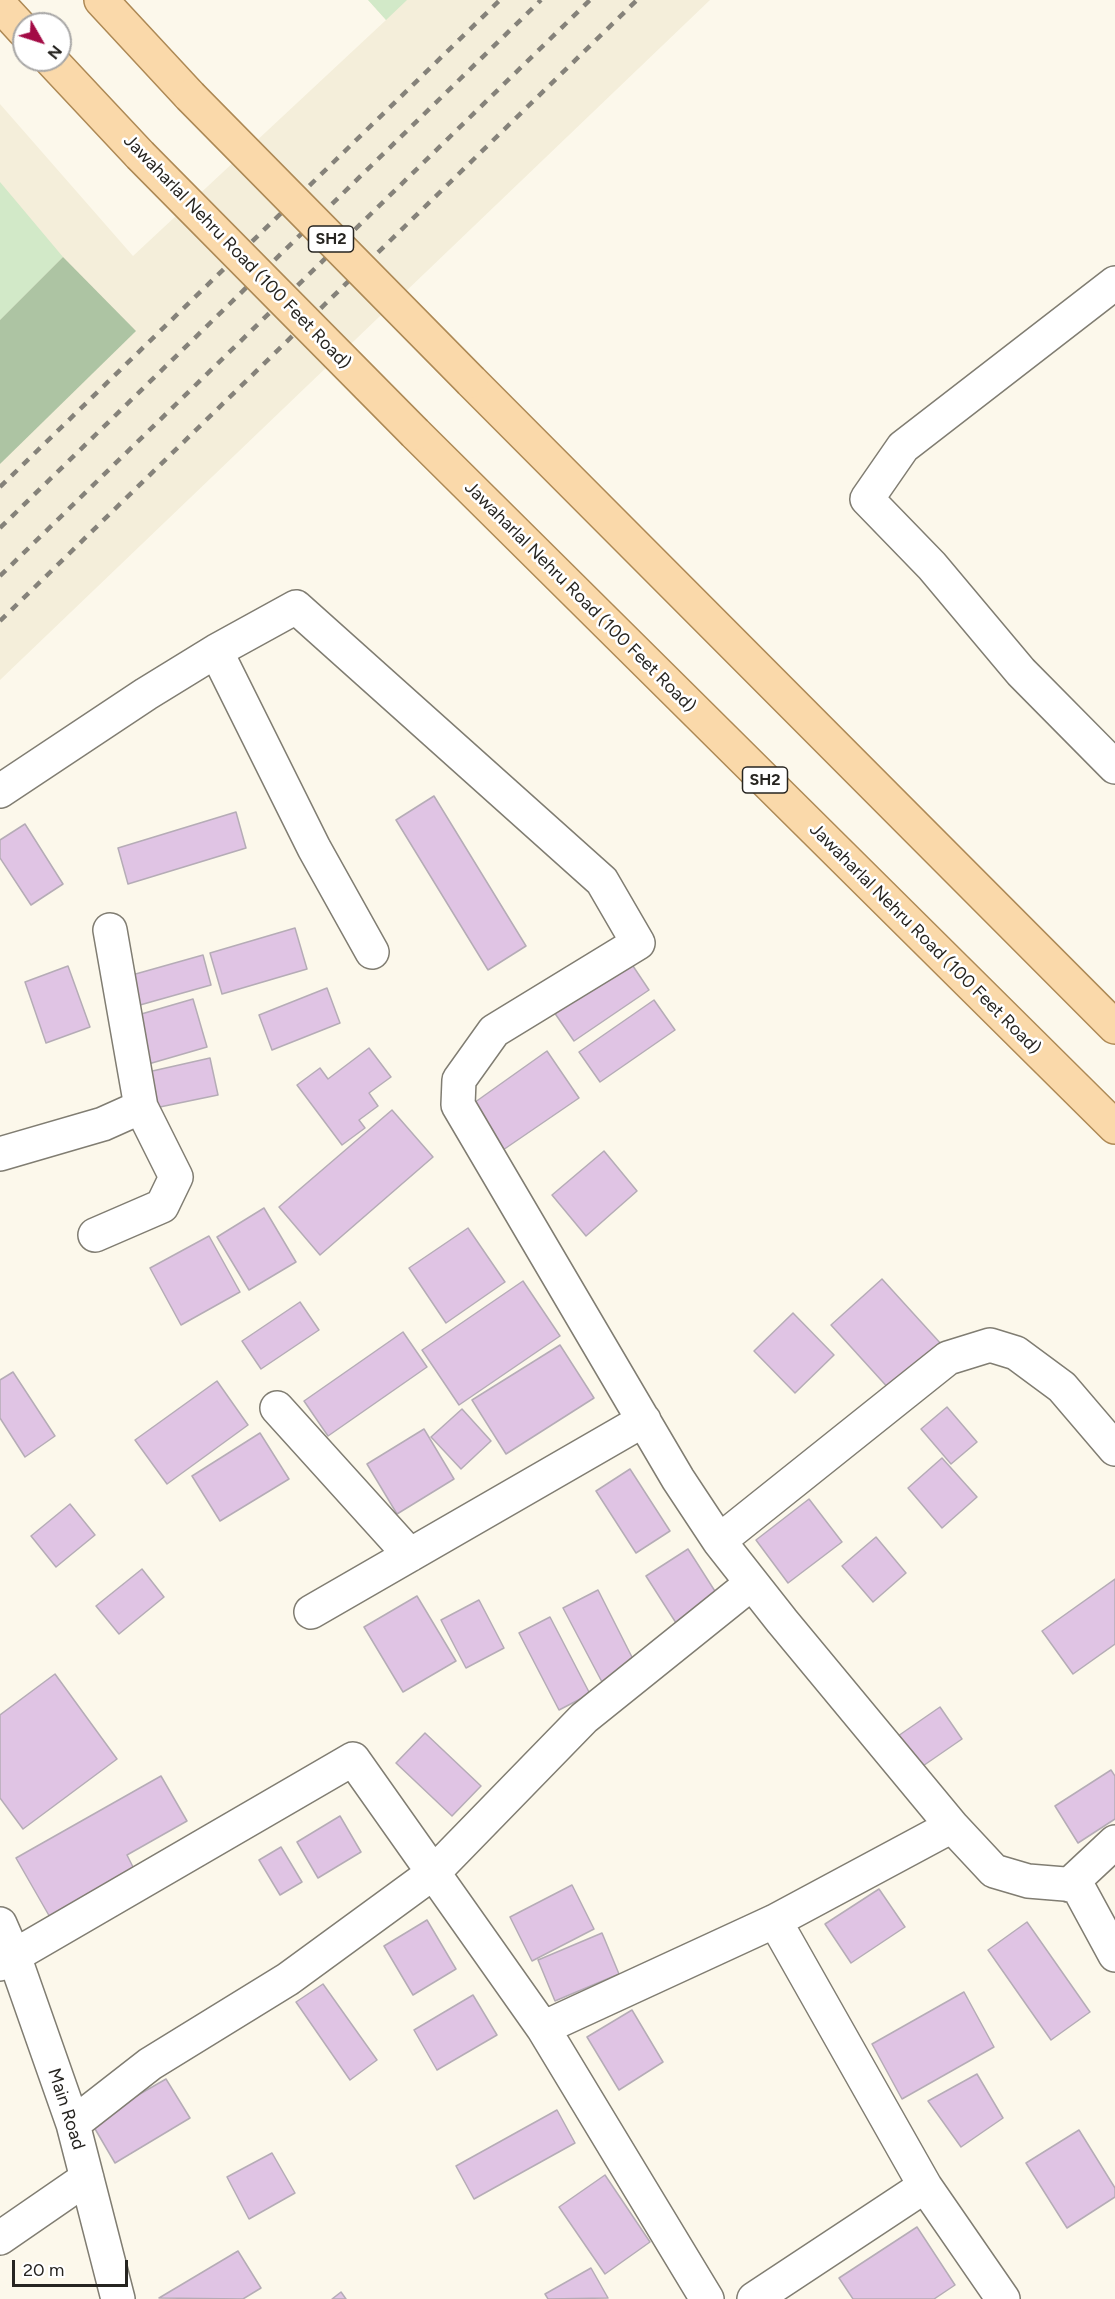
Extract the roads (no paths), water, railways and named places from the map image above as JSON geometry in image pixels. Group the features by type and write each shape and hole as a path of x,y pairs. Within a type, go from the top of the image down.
{"main road":[{"name":"SH2","path":"101,0 190,96 471,381 1115,1027"},
{"path":"0,5 12,18"},
{"name":"Jawaharlal Nehru Road (100 Feet Road)","path":"62,72 140,155 415,433 1115,1127"}],"street":[{"path":"1115,283 903,447 867,499 932,567 1021,672 1115,768"},
{"path":"0,791 146,694 216,651 296,607 602,881 638,943 494,1031 459,1080 458,1105 678,1479 719,1541 952,1826 994,1871 1028,1881 1077,1885 1115,1955"},
{"path":"216,651 314,848 372,952"},
{"path":"95,1235 162,1206 176,1176 141,1107 110,930"},
{"path":"0,1155 103,1124 141,1107"},
{"path":"719,1541 948,1358 990,1345 1016,1353 1062,1387 1115,1449"},
{"path":"277,1408 410,1555"},
{"path":"311,1612 644,1420"},
{"path":"73,2124 150,2064 288,1979 434,1873 584,1718 753,1583"},
{"path":"7,1960 353,1759 543,2028 707,2299"},
{"path":"543,2028 775,1920 952,1826"},
{"path":"1069,1885 1115,1842"},
{"path":"775,1920 925,2186 1003,2299"},
{"name":"Main Road","path":"0,1924 7,1960 73,2124 118,2299"},
{"path":"0,2238 87,2178"},
{"path":"754,2299 925,2186"}],"railway":[{"path":"0,487 500,0"},
{"path":"0,528 541,0"},
{"path":"0,576 590,0"},
{"path":"0,621 637,0"}]}
